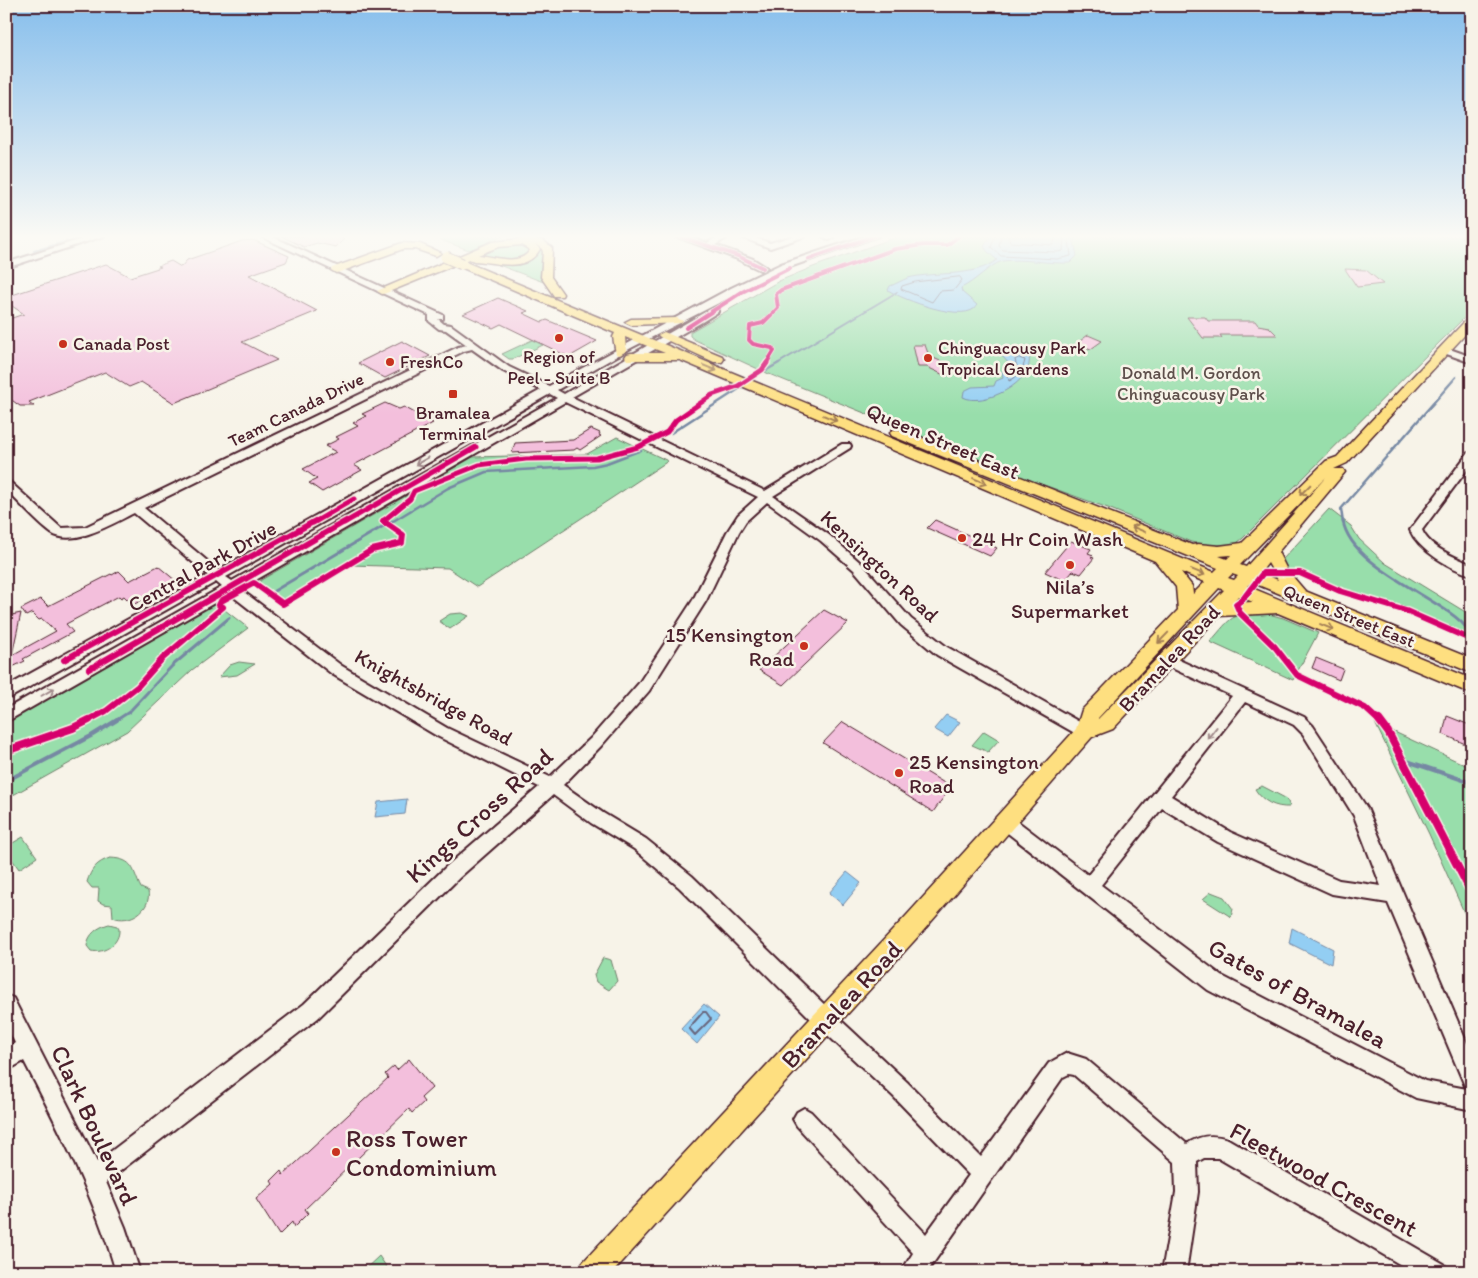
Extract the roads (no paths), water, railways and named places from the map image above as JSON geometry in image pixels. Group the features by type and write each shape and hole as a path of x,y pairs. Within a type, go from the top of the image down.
{"main road":[{"name":"Queen Street East","path":"546,296 660,338 1184,548 1472,666"},
{"name":"Queen Street East","path":"561,296 626,326 643,338 660,338 683,357 1472,687"},
{"name":"Bramalea Road","path":"1085,732 1088,715 1331,464 1342,460 1472,320"},
{"path":"620,351 620,337 626,326 677,321"},
{"path":"631,357 683,357"},
{"name":"Bramalea Road","path":"594,1272 826,1020 1085,732 1106,724 1214,611 1341,468 1342,460"},
{"path":"1184,548 1219,551 1248,548"},
{"path":"1269,550 1280,573 1301,596"},
{"path":"1160,557 1184,586 1187,612"},
{"path":"1214,611 1238,608 1282,608"}],"street":[{"name":"Kensington Road","path":"390,296 432,316 432,319 440,326 448,328 499,365 766,496 825,538 858,567 906,622 942,651 1085,732"},
{"name":"Central Park Drive","path":"660,338 677,321 725,296"},
{"name":"Central Park Drive","path":"6,716 476,448 660,338 736,296"},
{"name":"Central Park Drive","path":"6,694 643,338"},
{"name":"Team Canada Drive","path":"6,484 54,529 63,533 87,531 461,349 473,346"},
{"path":"1444,350 1472,360"},
{"path":"476,448 481,434 480,429"},
{"name":"Kings Cross Road","path":"92,1178 254,1057 311,1011 454,870 552,786 596,742 644,687 699,601 733,532 742,518 775,488 846,446"},
{"path":"1472,455 1416,530 1417,537 1424,544 1472,572"},
{"name":"Knightsbridge Road","path":"136,508 231,587 337,670 442,732 552,786 597,818 640,844 686,882 826,1020"},
{"path":"1168,660 1299,721 1308,730 1361,813 1394,896 1472,1078"},
{"path":"1090,886 1242,695"},
{"path":"1160,798 1224,837 1338,888 1394,896"},
{"name":"Gates of Bramalea","path":"1006,822 1215,984 1423,1091 1472,1100"},
{"name":"Clark Boulevard","path":"6,1005 50,1088 92,1178 120,1243 128,1272"},
{"path":"826,1020 900,1089 983,1174"},
{"path":"6,1061 28,1046"},
{"path":"913,1272 1056,1070 1067,1063 1079,1066 1186,1157 1187,1192 1174,1272"},
{"path":"804,1119 928,1252"},
{"name":"Fleetwood Crescent","path":"1186,1157 1201,1147 1220,1147 1436,1272"}],"water":[{"path":"899,296 966,296 977,305 971,310 961,312 948,311"},
{"path":"1019,353 1029,356 1029,366 1016,383 994,396 983,399 963,397 964,391 972,387 994,386 996,381 1003,378 1002,371 1012,367 1002,356"},
{"path":"946,715 960,722 948,737 934,729"},
{"path":"407,799 405,814 375,817 378,802"},
{"path":"847,872 861,883 843,905 829,893"},
{"path":"1292,928 1333,949 1331,964 1289,943"},
{"path":"704,1004 719,1017 697,1044 681,1029"}],"waterway":[{"path":"777,364 891,296"},
{"path":"765,371 779,363"},
{"path":"1343,523 1341,509 1456,377"},
{"path":"671,433 742,387"},
{"path":"390,523 448,488 486,472 593,466 607,463 641,450"},
{"path":"274,591 392,521"},
{"path":"1343,521 1351,540 1366,557 1387,573 1451,614 1465,626 1470,637"},
{"path":"115,721 129,712 172,666 229,618"},
{"path":"6,781 91,736 117,720"},
{"path":"1407,761 1472,783"}],"place":[{"name":"Region of Peel - Suite B","path":"559,338"},
{"name":"Canada Post","path":"63,344"},
{"name":"Chinguacousy Park Tropical Gardens","path":"928,358"},
{"name":"FreshCo","path":"390,362"},
{"name":"Bramalea Terminal","path":"453,394"},
{"name":"24 Hr Coin Wash","path":"962,538"},
{"name":"Nila’s Supermarket","path":"1070,565"},
{"name":"15 Kensington Road","path":"804,646"},
{"name":"25 Kensington Road","path":"899,773"},
{"name":"Ross Tower Condominium","path":"336,1152"}],"park label":[{"name":"Donald M. Gordon Chinguacousy Park","path":"1191,383"}]}
